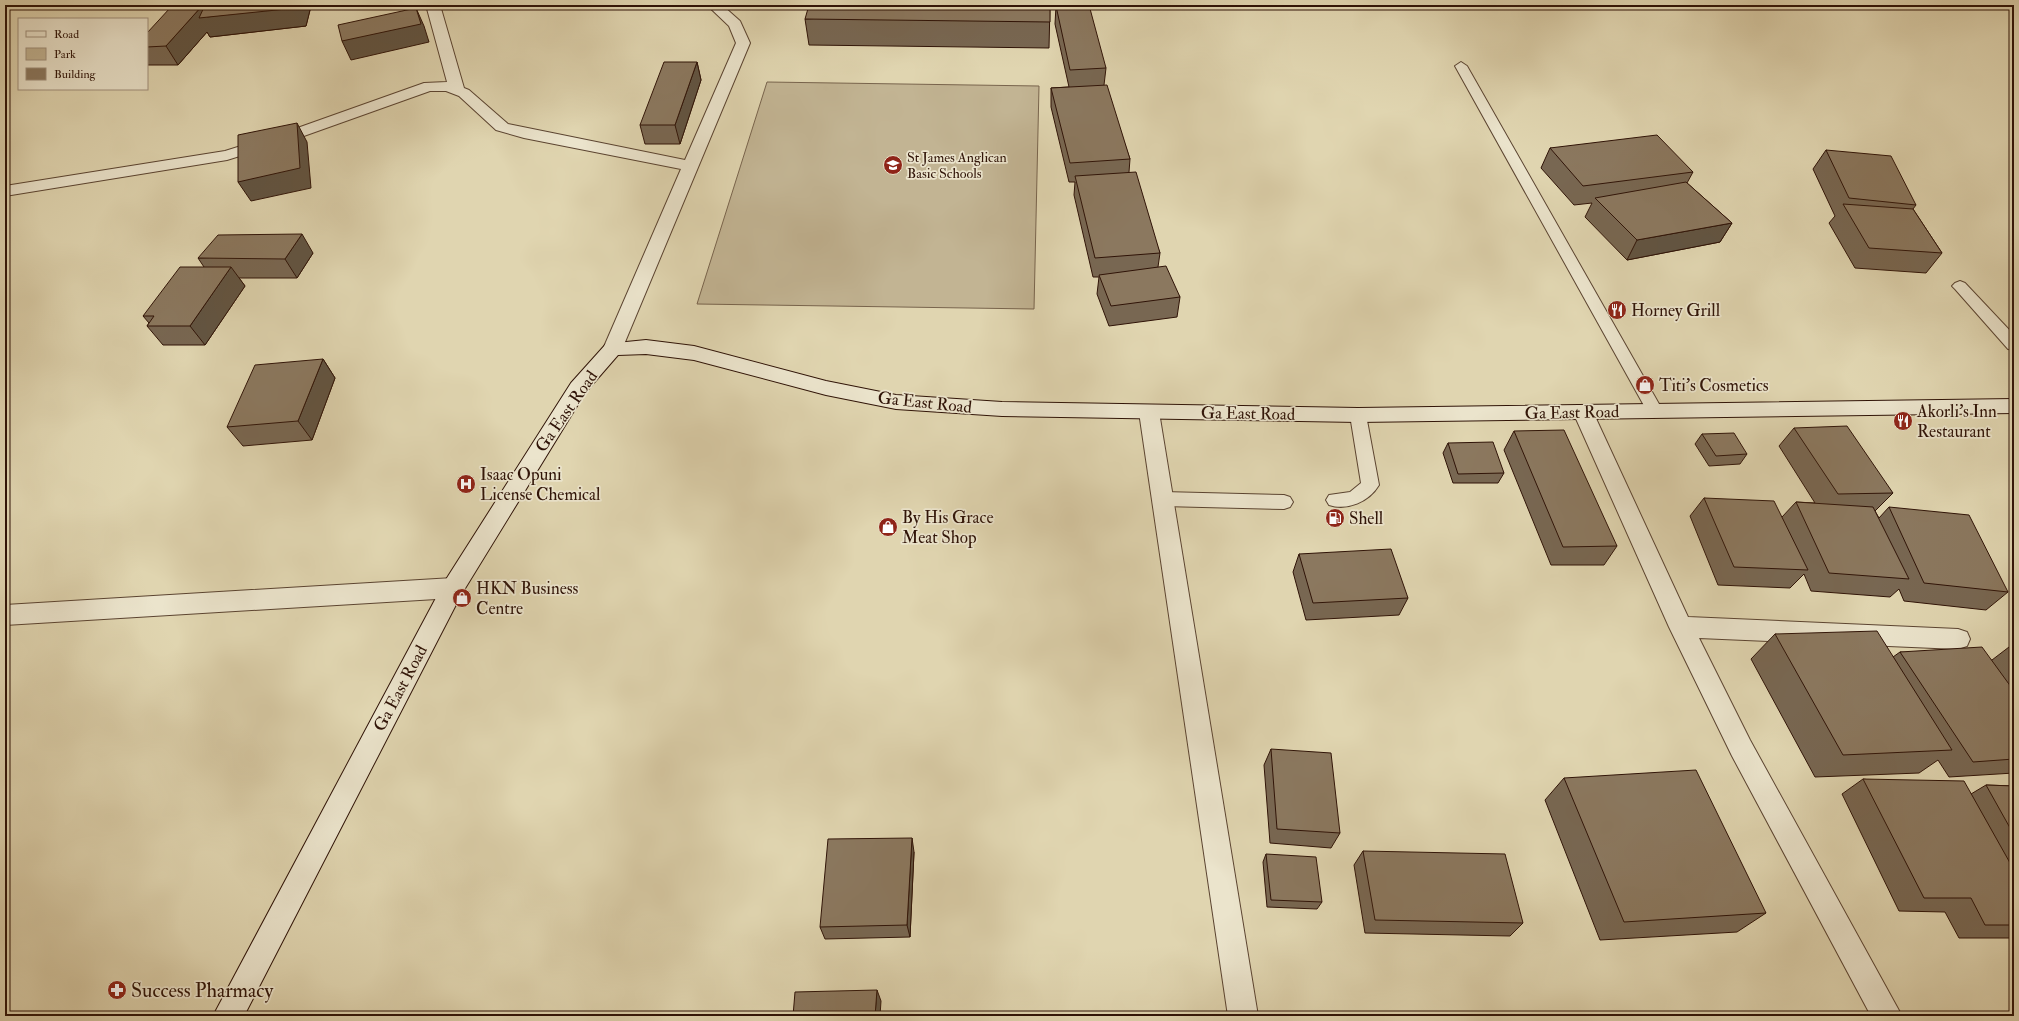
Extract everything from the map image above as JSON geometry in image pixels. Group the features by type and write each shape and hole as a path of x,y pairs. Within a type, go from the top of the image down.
{"street":[{"path":"433,5 457,90"},
{"path":"613,349 743,43 735,24 714,5"},
{"path":"5,191 227,154 295,134 429,86 448,88 464,93 502,127 524,133 690,166"},
{"name":"Ga East Road","path":"228,1016 453,588 574,394 613,349 646,347 694,353 826,388 896,402 1002,409 1358,415 2014,406"},
{"path":"1149,412 1244,1016"},
{"path":"1583,412 1681,627 1742,748 1887,1016"},
{"path":"5,615 453,588"},
{"path":"1681,627 1958,639"}],"lane":[{"path":"1461,66 1655,411"},
{"path":"1960,286 2014,345"},
{"path":"1335,500 1352,499 1363,493 1370,485 1358,415"},
{"path":"1163,499 1284,502"}],"green space":[{"path":"767,82 1039,86 1034,309 697,304"}],"building":[{"path":"205,5 297,5 296,8 199,18"},
{"path":"809,5 1050,5 1050,22 805,19"},
{"path":"1089,5 1106,68 1070,70 1056,6"},
{"path":"201,7 166,46 148,47 148,32 170,8"},
{"path":"416,8 421,24 342,41 338,25"},
{"path":"664,62 697,62 675,125 640,125"},
{"path":"1107,85 1130,159 1070,163 1051,88"},
{"path":"297,123 300,168 238,182 238,135"},
{"path":"1657,135 1693,172 1583,186 1550,148"},
{"path":"1826,150 1891,156 1916,205 1849,198"},
{"path":"1136,172 1160,253 1095,258 1075,176"},
{"path":"1686,182 1732,223 1637,240 1595,198"},
{"path":"1843,204 1913,209 1942,253 1869,248"},
{"path":"302,234 285,259 198,258 218,235"},
{"path":"1166,266 1180,297 1111,306 1099,275"},
{"path":"180,267 231,267 190,326 147,326 154,316 143,316"},
{"path":"323,359 298,421 227,427 255,365"},
{"path":"1847,426 1893,493 1838,494 1794,428"},
{"path":"1564,430 1617,546 1563,547 1514,431"},
{"path":"1734,433 1747,454 1716,456 1702,434"},
{"path":"1493,442 1504,473 1458,474 1448,443"},
{"path":"1704,498 1774,501 1808,570 1734,567"},
{"path":"1796,502 1873,507 1909,579 1829,573"},
{"path":"1889,507 1969,515 2008,592 1924,583"},
{"path":"1391,549 1408,598 1313,603 1299,554"},
{"path":"1877,631 1952,750 1843,755 1775,634"},
{"path":"1982,647 2014,691 2014,759 1973,762 1900,652"},
{"path":"2009,647 2014,648 2014,655"},
{"path":"1271,749 1331,753 1340,833 1277,829"},
{"path":"1696,770 1766,913 1624,922 1564,778"},
{"path":"1863,779 1964,781 2014,870 2014,925 1985,925 1971,898 1924,898"},
{"path":"1986,785 2014,786 2014,835"},
{"path":"912,838 907,925 820,927 828,839"},
{"path":"1363,851 1505,854 1523,923 1375,920"},
{"path":"1266,854 1316,857 1322,902 1271,900"},
{"path":"877,990 875,1016 793,1016 795,992"}],"place":[{"name":"St James Anglican Basic Schools","path":"893,165"},
{"name":"Horney Grill","path":"1617,310"},
{"name":"Titi’s Cosmetics","path":"1645,385"},
{"name":"Akorli's Inn Restaurant","path":"1903,421"},
{"name":"Isaac Opuni License Chemical","path":"466,484"},
{"name":"Shell","path":"1335,518"},
{"name":"By His Grace Meat Shop","path":"888,527"},
{"name":"HKN Business Centre","path":"462,598"},
{"name":"Success Pharmacy","path":"117,990"}]}
